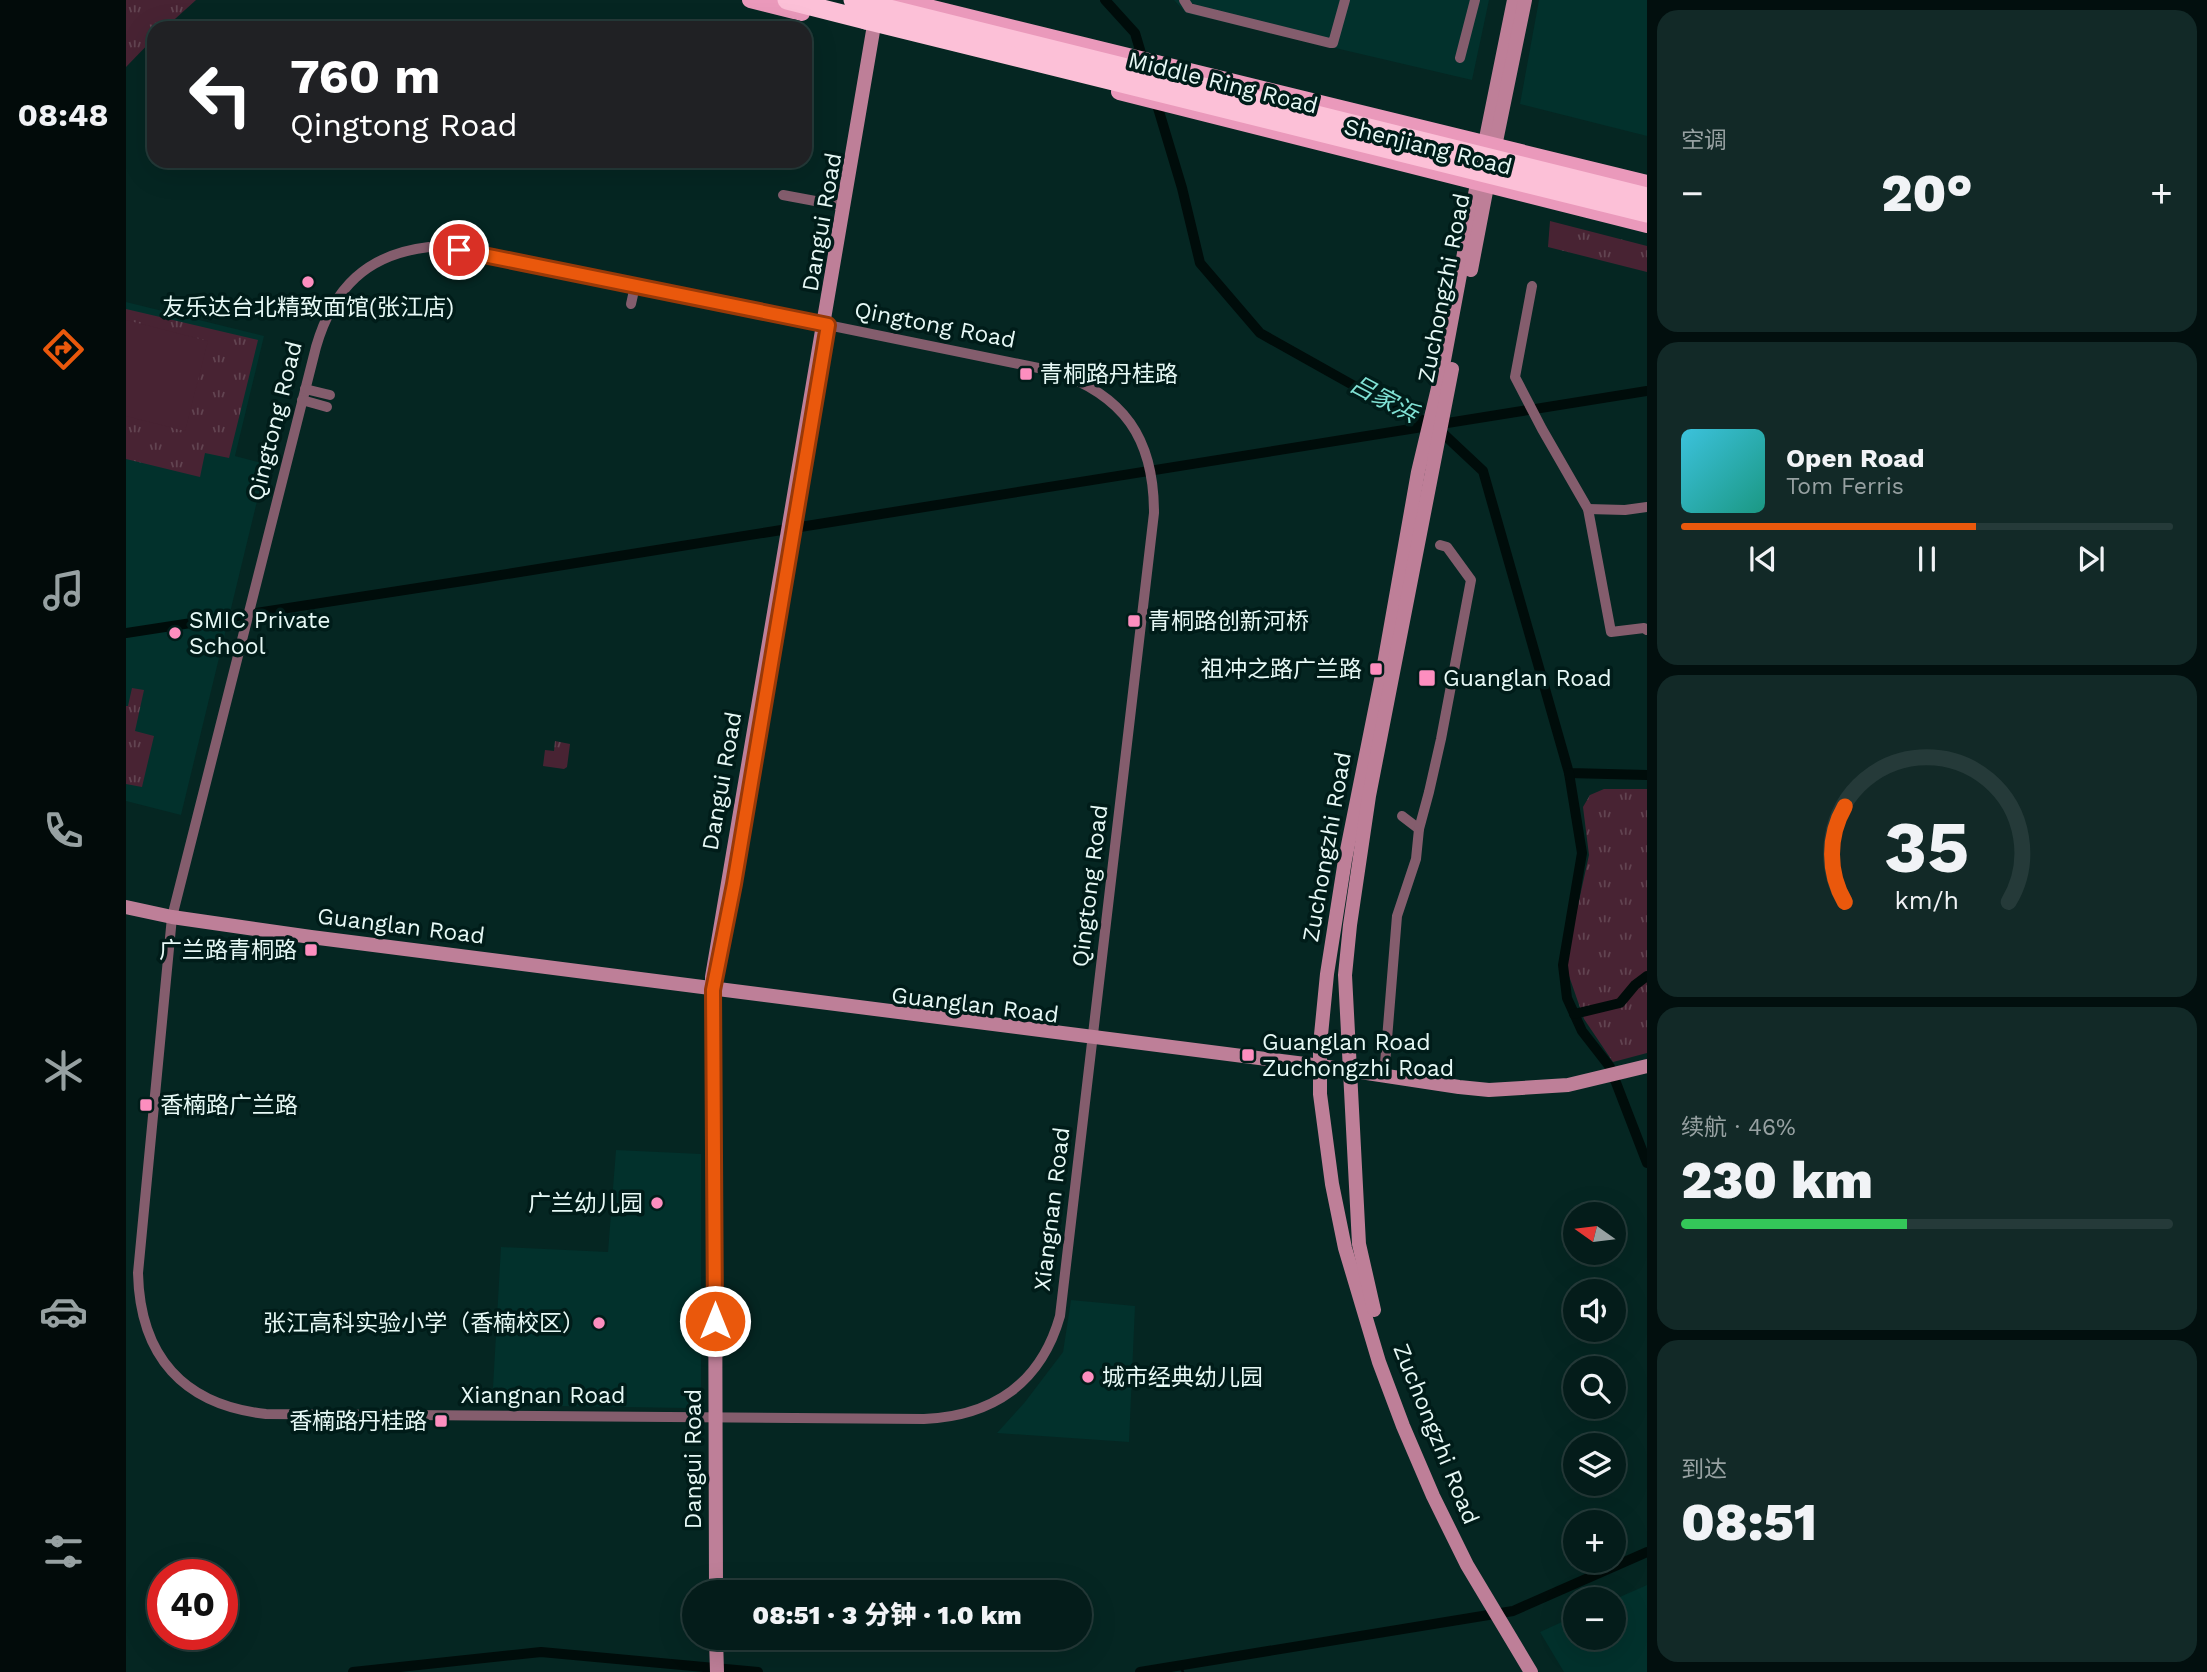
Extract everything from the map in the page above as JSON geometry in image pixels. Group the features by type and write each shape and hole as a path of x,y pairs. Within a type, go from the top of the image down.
{"highway":[{"name":"Middle Ring Road","path":"787,0 872,28 1647,214"},
{"name":"Middle Ring Road","path":"853,0 1647,197"}],"main road":[{"name":"Shenjiang Road","path":"750,0 872,28 1647,225"},
{"name":"Shenjiang Road","path":"901,0 1647,183"}],"street":[{"name":"Dangui Road","path":"716,1580 712,977 825,324 875,0"},
{"name":"Dangui Road","path":"825,324 872,28 881,0"},
{"path":"1184,0 1189,8 1333,43 1345,0"},
{"path":"1460,58 1475,0"},
{"name":"Zuchongzhi Road","path":"1490,144 1514,0"},
{"name":"Zuchongzhi Road","path":"1525,0 1490,144 1446,373 1345,860 1327,974 1320,1045 1320,1094 1345,1248 1379,1363 1433,1496 1531,1672"},
{"path":"783,195 842,206"},
{"name":"Qingtong Road","path":"172,917 320,333 330,309 359,274 373,264 400,252 429,247 451,248 1011,362 1071,377 1096,390 1118,408 1131,424 1147,456 1154,489 1154,513 1093,1040"},
{"path":"631,304 635,286"},
{"path":"1532,286 1515,377 1588,509 1611,632 1647,629"},
{"path":"304,395 329,401"},
{"name":"Zuchongzhi Road","path":"1424,474 1369,796 1345,975 1359,1244 1371,1301 1388,1359 1412,1423 1480,1578"},
{"path":"1588,509 1625,510 1647,506"},
{"path":"1384,1076 1397,916 1416,859 1419,829 1441,739 1471,580 1447,547 1440,545"},
{"path":"1402,816 1419,829"},
{"name":"Guanglan Road","path":"126,907 172,917 713,990 725,995 753,999 1093,1040 1351,1074 1459,1092 1510,1095 1549,1092 1642,1070"},
{"name":"Xiangnan Road","path":"172,917 138,1273 139,1299 144,1322 160,1357 181,1381 199,1395 220,1405 266,1415 943,1418 978,1410 1002,1398 1024,1381 1046,1352 1060,1316 1093,1040"},
{"name":"Guanglan Road","path":"1351,1074 1489,1090 1598,1082"},
{"path":"1517,1644 1523,1672"},
{"name":"Zuchongzhi Road","path":"1517,1644 1542,1672"},
{"path":"716,1650 716,1672"}],"shaded area":[{"path":"1174,0 1489,0 1472,80 1186,13"},
{"path":"1539,0 1647,0 1647,136 1520,104"},
{"name":"SMIC Private School","path":"126,302 264,336 235,456 266,464 181,815 126,801"},
{"name":"张江高科实验小学（香楠校区）","path":"616,1150 701,1154 701,1388 686,1408 492,1405 501,1247 608,1252"},
{"name":"城市经典幼儿园","path":"1071,1300 1135,1306 1129,1442 997,1433 1025,1402 1063,1352"},
{"path":"1647,1585 1647,1672 1564,1672 1540,1632 1563,1621 1563,1650 1626,1650 1626,1594"}],"green space":[{"path":"126,0 196,0 173,21 147,21 147,45 126,67"},
{"path":"1550,221 1647,246 1647,272 1548,247"},
{"path":"126,309 258,340 229,458 205,453 200,477 126,459"},
{"path":"126,320 208,341 185,431 126,416"},
{"path":"132,688 144,690 135,731 154,736 142,787 126,784 126,706"},
{"path":"555,741 570,744 567,767 564,769 543,766 545,750 554,751"},
{"path":"1604,789 1647,789 1647,1053 1613,1062 1584,1019 1568,973 1568,951 1589,855 1583,807 1590,795"}],"waterway":[{"name":"吕家浜","path":"1105,0 1135,33 1143,60"},
{"name":"吕家浜","path":"1155,98 1182,188 1200,263 1260,333 1383,402 1435,426 1483,471 1569,773 1647,775"},
{"path":"126,633 1647,391"},
{"path":"1569,773 1582,853 1563,965 1567,998 1582,1031 1610,1067 1647,1163"},
{"path":"1574,1014 1620,1003 1635,985 1647,976"},
{"path":"1140,1672 1513,1611 1647,1552"},
{"path":"353,1672 541,1652 758,1672"},
{"path":"1180,1665 1183,1672"}],"place":[{"name":"友乐达台北精致面馆(张江店)","path":"308,282"},
{"name":"青桐路丹桂路","path":"1026,374"},
{"name":"青桐路创新河桥","path":"1134,621"},
{"name":"SMIC Private School","path":"175,633"},
{"name":"祖冲之路广兰路","path":"1376,669"},
{"name":"Guanglan Road","path":"1427,678"},
{"name":"广兰路青桐路","path":"311,950"},
{"name":"Guanglan Road Zuchongzhi Road","path":"1248,1055"},
{"name":"香楠路广兰路","path":"146,1105"},
{"name":"广兰幼儿园","path":"657,1203"},
{"name":"张江高科实验小学（香楠校区）","path":"599,1323"},
{"name":"城市经典幼儿园","path":"1088,1377"},
{"name":"香楠路丹桂路","path":"441,1421"}],"route":[{"path":"459,250 828,325 734,884 713,990 715,1321"}]}
